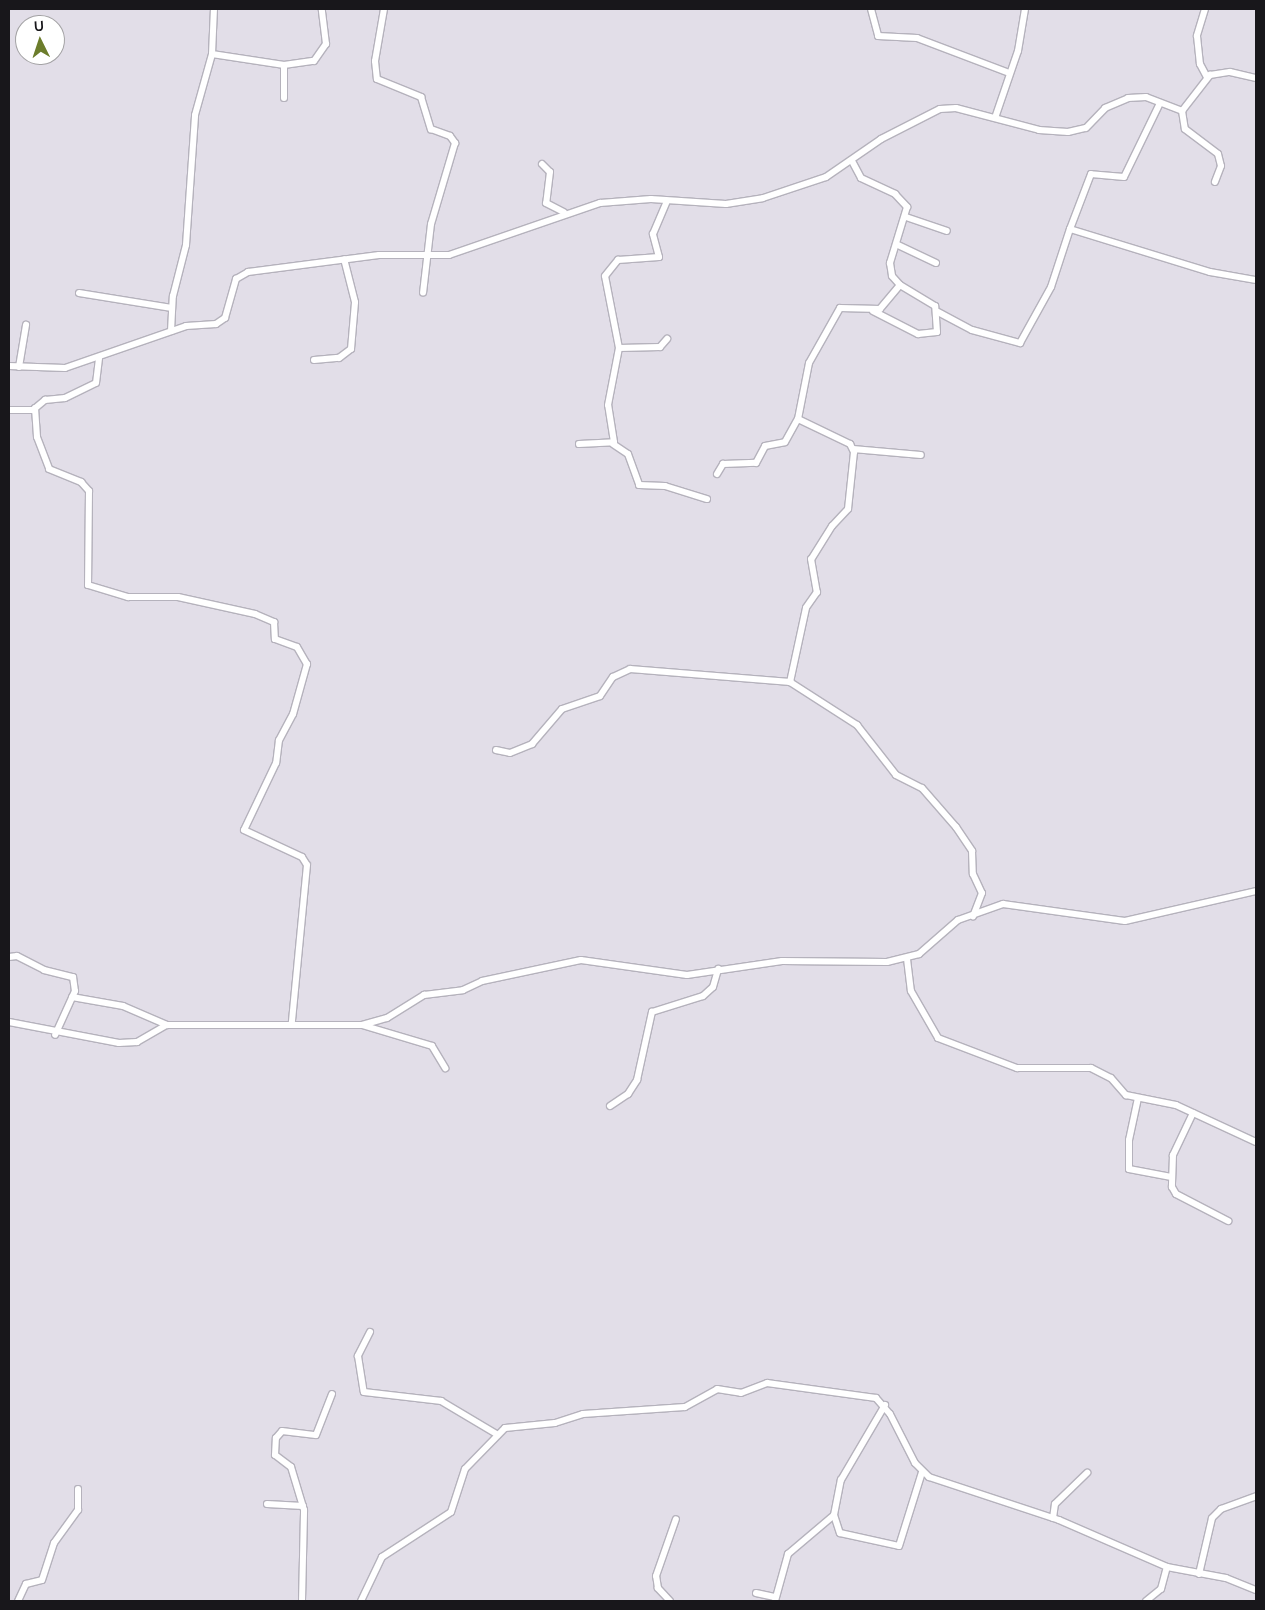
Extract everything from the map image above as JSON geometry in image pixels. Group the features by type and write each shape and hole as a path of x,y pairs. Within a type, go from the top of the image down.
{"street":[{"path":"171,331 172,308 186,245 195,115 212,54 214,9"},
{"path":"212,54 284,65 314,61 322,53 327,40 322,9"},
{"path":"384,9 375,61 377,79 421,97 431,129 450,136 455,143 425,258 423,293"},
{"path":"871,9 878,36 917,38 1009,73"},
{"path":"995,118 1009,73 1025,9"},
{"path":"1205,9 1198,51 1207,77"},
{"path":"284,65 284,98"},
{"path":"1182,111 1192,103 1207,77 1222,72 1256,78"},
{"path":"9,366 66,368 99,358 171,331 223,320 236,279 243,274 379,255 425,258 477,249 564,212 625,200 750,201 817,180 853,163 881,138 940,109 956,108 995,118 1068,132 1086,128 1105,108 1121,100 1136,96 1160,102 1182,111"},
{"path":"853,163 860,176 895,194 907,208 898,245 889,267 900,285 938,312 972,330 1020,343 1051,287 1091,174 1124,177 1160,102"},
{"path":"1182,111 1185,129 1218,154 1221,166 1215,182"},
{"path":"542,164 550,172 546,203 564,212"},
{"path":"613,444 608,405 619,348 605,276 618,260 659,257 653,234 667,201"},
{"path":"906,217 947,231"},
{"path":"1070,229 1201,269 1256,280"},
{"path":"898,245 936,263"},
{"path":"314,360 345,356 352,345 355,302 344,259"},
{"path":"873,311 892,298 900,285"},
{"path":"79,293 172,308"},
{"path":"717,474 723,464 756,463 766,446 785,442 798,419 809,363 838,310 850,306 873,311 925,335 938,331 938,312"},
{"path":"19,367 26,325"},
{"path":"619,348 660,347 667,338"},
{"path":"9,410 35,408 45,400 65,398 96,383 99,358"},
{"path":"35,408 38,437 49,469 81,482 89,491 88,585 128,597 182,598 271,620 275,639 295,646 307,664 295,700 294,710 244,832 295,854 307,865 292,1022"},
{"path":"798,419 853,449 921,455"},
{"path":"579,444 613,444 628,454 639,485 665,486 707,500"},
{"path":"790,682 806,608 817,592 811,559 832,526 848,509 853,449"},
{"path":"496,750 510,753 532,744 562,709 600,696 614,677 630,669 790,682 857,725 896,775 922,788 952,822 972,851 974,874 982,893 973,916"},
{"path":"362,1025 387,1018 424,995 463,990 482,981 571,962 592,960 678,975 782,961 907,960 933,945 953,923 1012,903 1125,921 1256,891"},
{"path":"9,952 44,970 72,975 76,984 55,1035"},
{"path":"9,957 17,956"},
{"path":"907,960 912,991 938,1038 1017,1068 1091,1068 1111,1078 1122,1092 1138,1098 1164,1101 1256,1142"},
{"path":"610,1106 628,1094 637,1080 652,1012 703,996 713,988 718,969"},
{"path":"72,997 123,1006 167,1025"},
{"path":"9,1022 55,1035 128,1043 167,1025 292,1022 362,1025 432,1046 445,1068"},
{"path":"1138,1098 1129,1140 1130,1169 1171,1177"},
{"path":"1193,1113 1174,1152 1171,1177 1176,1194 1228,1221"},
{"path":"370,1332 358,1356 364,1392 441,1401 498,1435"},
{"path":"361,1601 382,1557 451,1512 465,1468 509,1426 555,1423 583,1414 685,1407 717,1389 741,1393 767,1384 852,1392 885,1406 922,1472 1053,1518 1167,1568 1226,1578 1256,1590"},
{"path":"302,1601 307,1535 303,1506 289,1463 275,1455 276,1438 282,1431 316,1435 332,1394"},
{"path":"885,1406 841,1480 834,1515 840,1533 898,1546 922,1472"},
{"path":"1053,1518 1055,1504 1087,1473"},
{"path":"18,1601 26,1584 42,1580 54,1543 78,1510 78,1489"},
{"path":"1199,1574 1212,1518 1221,1509 1256,1496"},
{"path":"267,1504 303,1506"},
{"path":"756,1593 775,1599 788,1554 834,1515"},
{"path":"670,1601 658,1588 656,1576 676,1519"},
{"path":"1146,1601 1161,1589 1167,1568"}]}
